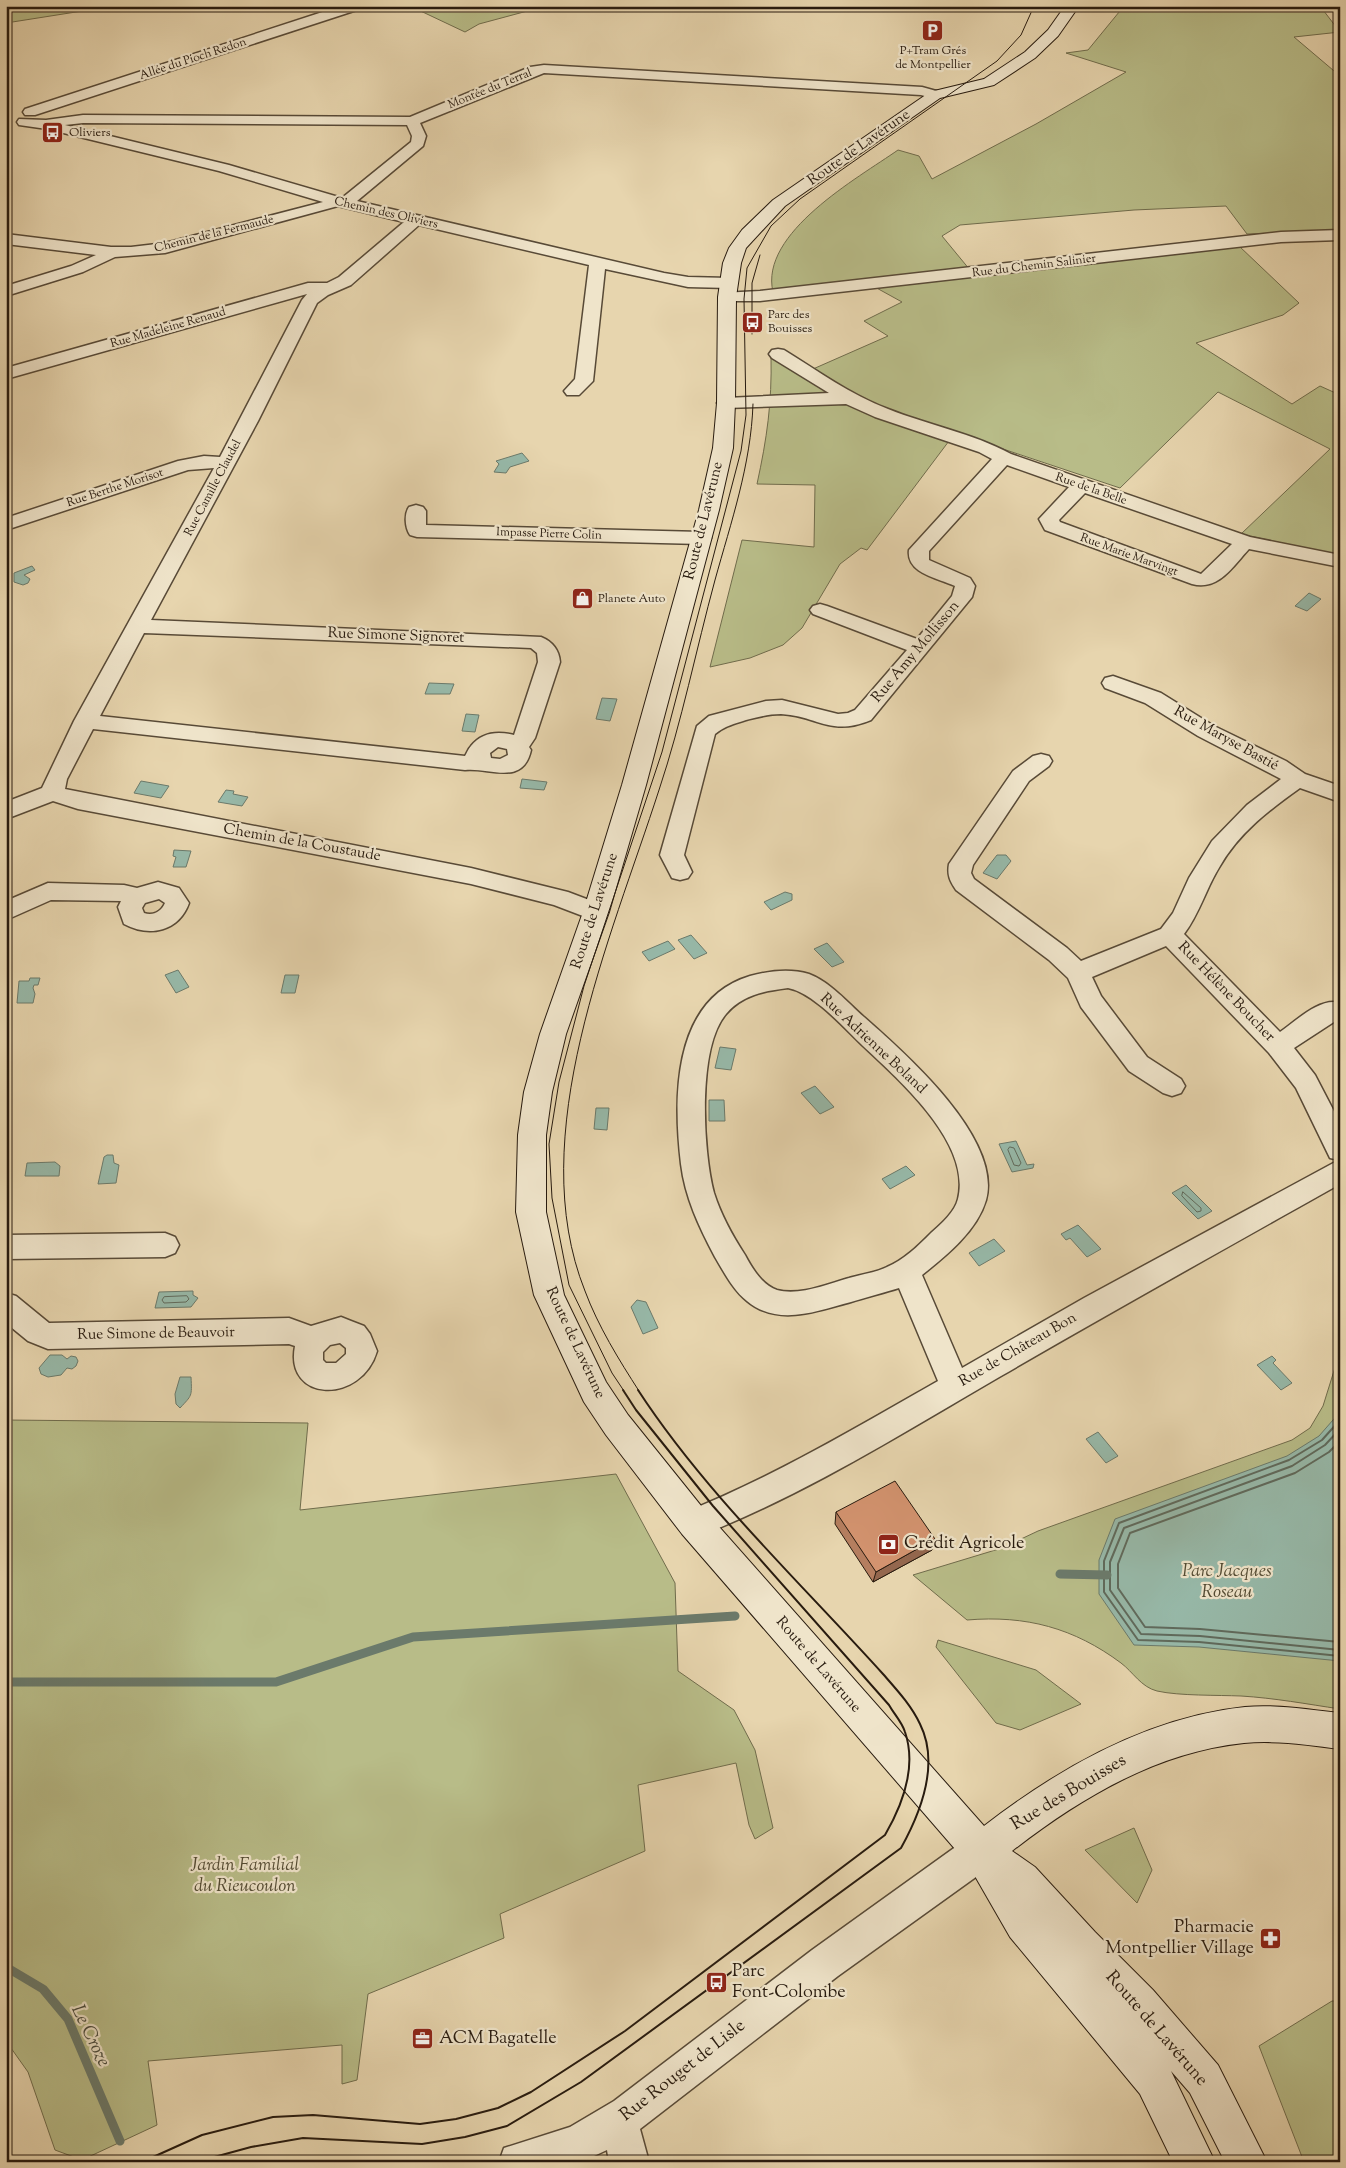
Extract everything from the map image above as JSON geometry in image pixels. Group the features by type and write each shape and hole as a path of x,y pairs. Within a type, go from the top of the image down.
{"main road":[{"name":"Route de Lavérune","path":"1072,6 1053,33 1030,55 989,82 935,95 779,203 742,241 732,264 728,290 726,403 723,448 660,689 596,912 553,1034 538,1092 532,1135 531,1212 549,1295 595,1392 617,1425 694,1523 981,1851 1023,1924 1154,2080 1195,2162"},
{"name":"Rue des Bouisses","path":"981,1851 1027,1814 1121,1760 1185,1735 1246,1725 1340,1731"},
{"name":"Route de Lavérune","path":"981,1851 1022,1880 1080,1946 1139,2004 1204,2079 1247,2162"}],"street":[{"name":"Allée du Pioch Redon","path":"18,119 355,6"},
{"name":"Montée du Terral","path":"46,125 60,121 83,119 412,121 535,70 544,69 830,84 922,91 935,95"},
{"name":"Chemin des Oliviers","path":"18,119 224,168 340,202 728,290"},
{"name":"Chemin de la Fermaude","path":"6,291 77,269 103,258 111,252 132,252 165,248 340,202 379,178 418,143 419,136 412,121"},
{"name":"Rue Camille Claudel","path":"52,794 56,779 85,721 264,395 310,300 345,281 416,220"},
{"name":"Rue du Chemin Salinier","path":"728,290 760,296 1282,237 1340,235"},
{"path":"6,239 111,252"},
{"path":"573,391 584,381 598,262"},
{"name":"Rue Madeleine Renaud","path":"6,374 314,287 330,288"},
{"name":"Rue de la Belle","path":"778,354 849,398 903,421 986,448 1004,458 1245,542 1340,561"},
{"name":"Rue de la Belle","path":"726,403 849,398"},
{"name":"Rue Amy Mollisson","path":"680,872 672,854 702,738 710,725 717,721 758,710 782,707 838,721 851,720 863,715 962,597 966,586 956,577 921,564 918,559 919,550 1004,458"},
{"name":"Rue Berthe Morisot","path":"6,524 185,465 204,462 226,463"},
{"name":"Rue Marie Marvingt","path":"1082,485 1049,519 1052,526 1199,580 1209,579 1245,542"},
{"name":"Impasse Pierre Colin","path":"416,511 416,531 701,538"},
{"path":"820,610 919,646"},
{"name":"Rue Simone Signoret","path":"85,721 465,763 480,761 478,755 480,749 494,740 503,740 518,746 524,738 549,662 547,651 543,646 534,642 138,626"},
{"name":"Rue Maryse Bastié","path":"1113,683 1154,698 1206,732 1278,766 1297,779 1340,794"},
{"path":"1041,761 1021,776 961,864 959,873 964,884 1058,954 1078,973 1090,1000 1138,1064 1172,1086"},
{"name":"Rue Hélène Boucher","path":"1297,779 1259,805 1234,829 1201,877 1184,919 1170,935 1278,1046 1306,1082 1340,1150"},
{"path":"6,811 52,794"},
{"name":"Chemin de la Coustaude","path":"52,794 78,801 471,876 560,898 596,912"},
{"path":"6,911 48,891 124,892 137,897"},
{"path":"1078,973 1170,935"},
{"name":"Rue Adrienne Boland","path":"788,979 803,982 822,994 940,1108 971,1160 973,1196 957,1227 907,1273 812,1301 783,1305 763,1298 745,1280 724,1247 708,1214 698,1182 690,1114 697,1054 703,1031 713,1010 731,993 754,983 788,979"},
{"path":"1278,1046 1332,1010"},
{"name":"Rue de Château Bon","path":"694,1523 744,1503 805,1473 1102,1302 1335,1181"},
{"path":"6,1247 165,1245"},
{"path":"907,1273 955,1386"},
{"name":"Rue Simone de Beauvoir","path":"6,1305 38,1332 48,1336 288,1331 314,1340"},
{"name":"Rue Rouget de Lisle","path":"518,2162 588,2139 619,2122 706,2053 907,1902 981,1851"},
{"path":"619,2122 629,2162"}],"green space":[{"path":"6,6 114,6 6,23"},
{"path":"410,6 546,6 479,24 465,32"},
{"path":"1124,6 1320,6 1340,32 1294,37 1340,76 1340,231 1247,234 1226,206 1134,210 960,225 942,236 970,270 773,292 773,270 781,249 796,229 815,209 898,150 919,156 932,179 1036,124 1126,72 1066,53 1088,50"},
{"path":"1239,246 1299,303 1283,315 1196,343 1292,404 1320,386 1340,395 1340,556 1241,534 1330,449 1218,392 1120,488 955,433 867,550 861,548 840,564 802,628 783,645 750,658 710,667 742,540 814,547 815,485 757,484 768,420 771,389 771,356 813,369 888,336 864,321 902,302 873,286"},
{"name":"Parc Jacques Roseau","path":"1338,1358 1340,1359 1340,1709 1253,1697 1187,1695 1157,1691 1146,1686 1121,1663 1103,1651 1067,1633 1029,1622 989,1619 967,1620 913,1575 1002,1548 1038,1531 1292,1440 1310,1428 1323,1406"},
{"name":"Jardin Familial du Rieucoulon","path":"6,1420 308,1423 300,1510 616,1474 675,1583 678,1671 734,1710 755,1750 773,1828 755,1839 749,1825 736,1763 638,1785 645,1851 500,1914 504,1938 368,1994 357,2080 342,2084 342,2045 148,2061 157,2125 82,2160 55,2150 28,2072 6,2041"},
{"path":"938,1640 1036,1670 1081,1704 1020,1730 996,1723 936,1647"},
{"path":"1134,1828 1152,1870 1137,1903 1085,1850"},
{"path":"1332,2001 1340,2001 1340,2162 1304,2162 1259,2046"}],"water":[{"path":"522,453 529,461 510,467 506,473 494,472 499,464 496,461"},
{"path":"32,566 35,570 24,575 30,579 28,583 23,585 14,582 14,573"},
{"path":"1309,593 1321,599 1307,611 1295,606"},
{"path":"429,683 454,684 450,694 425,694"},
{"path":"602,698 617,699 610,721 596,719"},
{"path":"466,714 479,715 475,732 462,731"},
{"path":"522,779 547,782 544,790 520,788"},
{"path":"141,781 169,786 161,798 134,793"},
{"path":"226,790 234,791 233,794 248,797 242,806 218,802"},
{"path":"174,850 191,851 186,867 173,867 176,857 173,856"},
{"path":"997,855 1006,855 1011,861 997,879 983,873"},
{"path":"785,892 792,894 792,900 771,910 764,902"},
{"path":"691,935 707,953 694,959 678,940"},
{"path":"668,941 675,949 649,961 642,952"},
{"path":"827,943 844,962 832,967 814,949"},
{"path":"178,970 189,987 176,993 165,975"},
{"path":"285,975 299,975 295,993 281,993"},
{"path":"30,978 40,978 38,985 34,985 33,988 35,994 33,1003 17,1003 19,981 29,981"},
{"path":"720,1047 736,1049 731,1070 715,1068"},
{"path":"815,1086 834,1107 820,1114 801,1093"},
{"path":"709,1100 724,1100 725,1121 709,1121"},
{"path":"596,1108 609,1108 607,1130 594,1129"},
{"path":"1016,1141 1027,1165 1034,1164 1033,1168 1012,1172 999,1144"},
{"path":"113,1155 114,1163 119,1165 116,1183 98,1184 104,1157"},
{"path":"55,1162 60,1166 59,1176 25,1176 27,1163"},
{"path":"906,1166 915,1175 890,1189 882,1179"},
{"path":"1186,1185 1212,1211 1198,1219 1172,1193"},
{"path":"1078,1225 1101,1249 1087,1257 1070,1238 1066,1240 1061,1234"},
{"path":"994,1239 1005,1251 979,1266 969,1253"},
{"path":"193,1291 193,1295 198,1298 191,1307 155,1308 159,1292"},
{"path":"637,1300 646,1302 658,1328 643,1334 631,1307"},
{"path":"50,1355 62,1355 67,1359 71,1356 76,1357 78,1361 76,1366 72,1369 67,1368 61,1375 48,1377 41,1374 39,1368"},
{"path":"1272,1356 1276,1360 1273,1363 1292,1383 1281,1390 1257,1365"},
{"path":"180,1377 191,1377 191,1388 189,1398 180,1408 176,1404 175,1394"},
{"path":"1340,1412 1340,1661 1199,1647 1134,1645 1099,1594 1099,1560 1115,1519 1287,1456 1319,1436"},
{"path":"1098,1432 1118,1456 1106,1463 1086,1439"}],"building":[{"name":"Crédit Agricole","path":"895,1481 935,1539 876,1572 836,1512"}],"waterway":[{"path":"1060,1574 1107,1575"},
{"path":"6,1682 276,1682 413,1637 735,1616"},
{"name":"Le Croze","path":"6,1967 43,1989 68,2019 120,2141"}],"tram line":[{"path":"624,1391 612,1373 569,1285 552,1198 549,1144 559,1082 584,986 662,752 741,451 746,415 744,299 747,268 771,226 800,199 997,61 1021,35 1034,6"},
{"path":"752,334 752,283 760,255"},
{"path":"639,1391 609,1342 590,1304 568,1231 564,1168 569,1104 581,1038 598,973 659,790 682,712 708,606 739,493 748,449 753,404"},
{"path":"142,2162 202,2135 273,2117 313,2115 420,2124 456,2119 498,2108 531,2092 625,2031 885,1835 902,1798 909,1772 908,1745 902,1725 889,1705 713,1506 636,1410 623,1390"},
{"path":"196,2162 251,2147 303,2138 422,2144 465,2137 507,2126 581,2082 901,1848 921,1803 926,1788 928,1771 926,1739 912,1710 883,1674 723,1501 664,1428 638,1390"}],"place":[{"name":"P+Tram Grés de Montpellier","path":"933,30"},
{"name":"Oliviers","path":"53,133"},
{"name":"Parc des Bouisses","path":"752,322"},
{"name":"Planete Auto","path":"582,599"},
{"name":"Crédit Agricole","path":"888,1544"},
{"name":"Pharmacie Montpellier Village","path":"1270,1938"},
{"name":"Parc Font-Colombe","path":"716,1982"},
{"name":"ACM Bagatelle","path":"423,2039"}]}
